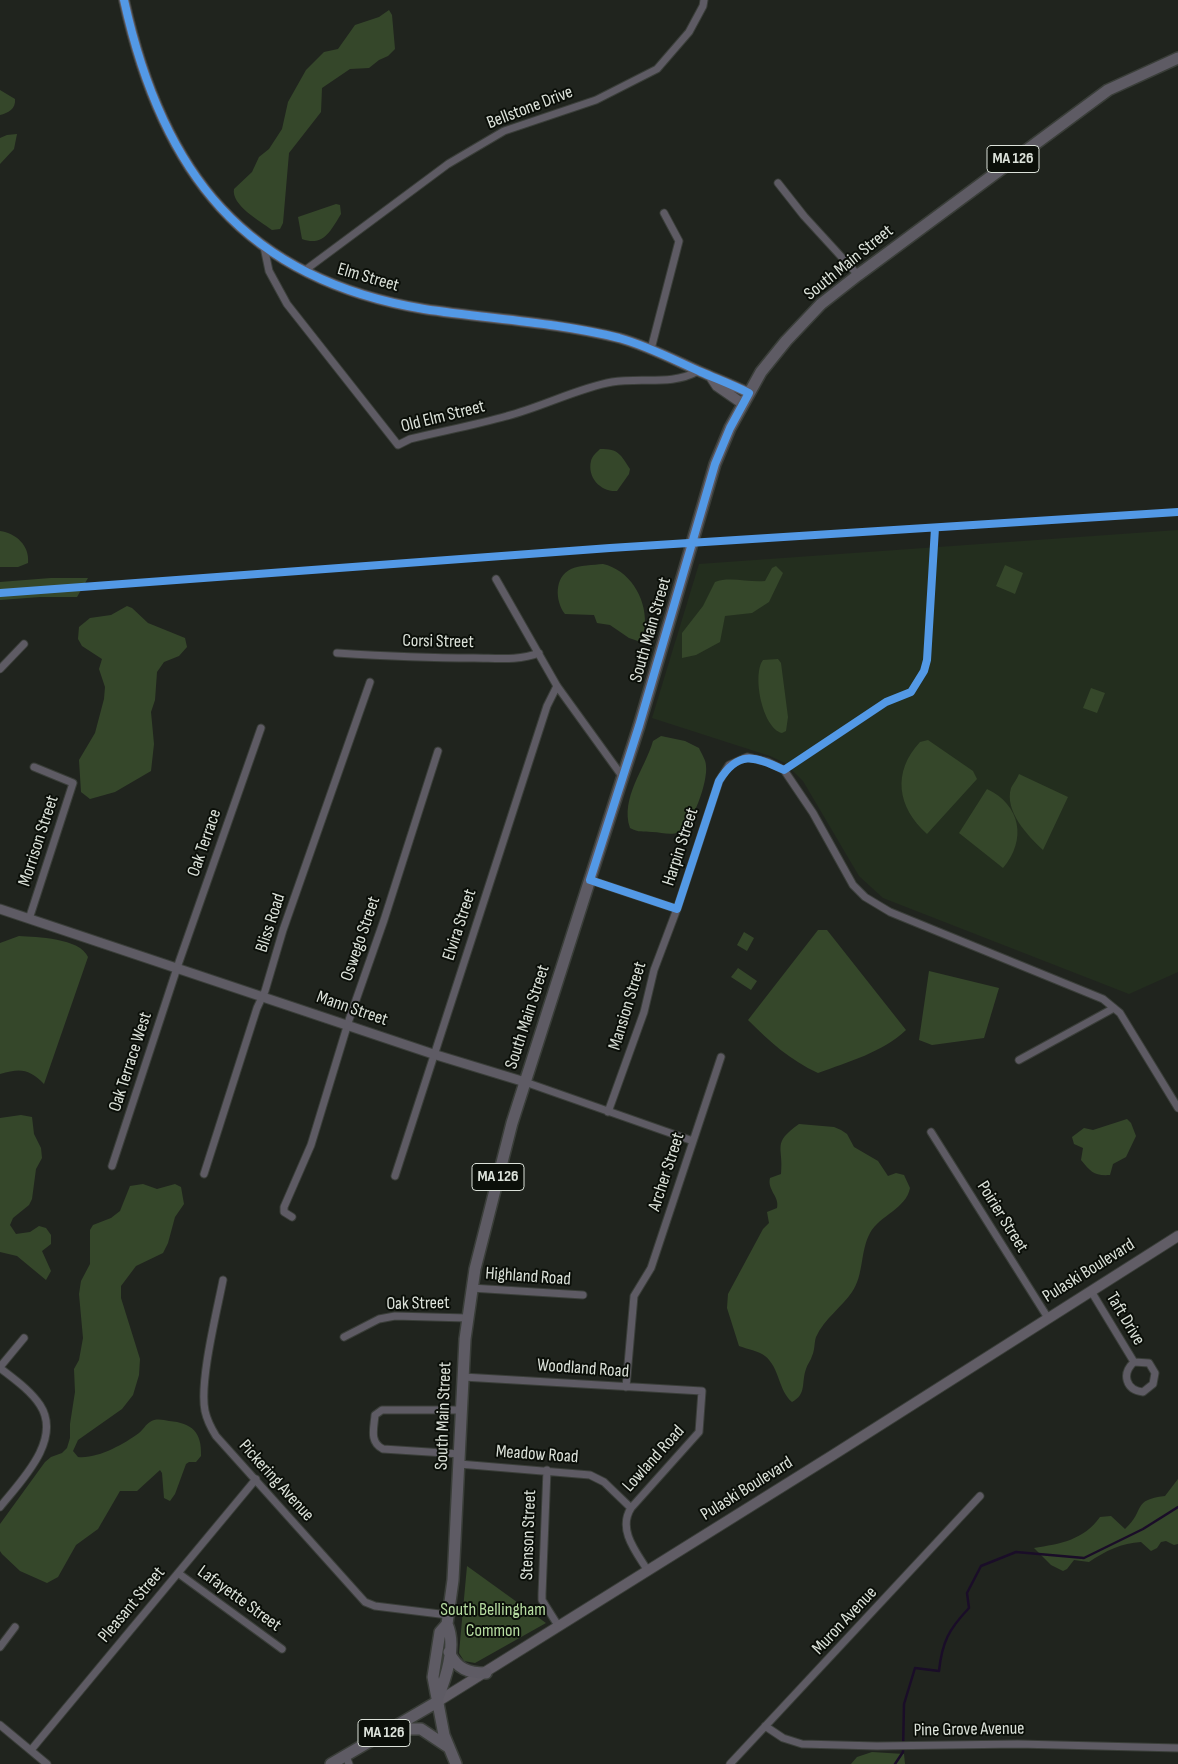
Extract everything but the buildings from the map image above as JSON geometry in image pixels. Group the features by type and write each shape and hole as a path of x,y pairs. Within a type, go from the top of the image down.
{"main road":[{"name":"Elm Street","path":"124,0 139,61 151,96 177,146 218,205 264,247 304,272 346,290 424,309 528,322 602,334 651,349 749,393"},
{"name":"South Main Street","path":"437,1702 446,1679 452,1634 448,1620 454,1572 463,1377 471,1288 489,1208 525,1082 639,726 715,464 743,404 762,372 786,341 822,304 858,275 1108,90 1178,58"},
{"name":"Elm Street","path":"711,377 717,386 743,404"},
{"name":"Pulaski Boulevard","path":"331,1764 348,1760 390,1730 486,1673 1178,1236"},
{"name":"South Main Street","path":"437,1702 434,1671 440,1632 448,1620"},
{"path":"449,1652 456,1664 464,1670 486,1673"},
{"path":"437,1702 448,1748 456,1764"},
{"path":"390,1730 421,1729 448,1748"}],"street":[{"name":"Bellstone Drive","path":"304,272 448,164 504,131 596,100 657,69 689,32 704,6 704,0"},
{"path":"778,183 804,216 858,275"},
{"path":"651,349 679,241 664,212"},
{"name":"Old Elm Street","path":"264,247 269,271 287,304 398,445 410,439 507,416 611,382 638,379 662,381 688,376 698,371"},
{"path":"496,579 558,686 622,776"},
{"path":"0,669 24,644"},
{"name":"Corsi Street","path":"337,653 432,658 519,658 539,653"},
{"name":"Bliss Road","path":"204,1174 262,996 370,682"},
{"name":"Elvira Street","path":"395,1176 547,706 558,686"},
{"name":"Oak Terrace","path":"178,968 261,728"},
{"name":"Oswego Street","path":"292,1217 284,1212 283,1208 311,1145 348,1025 384,920 438,750"},
{"name":"Harpin Street","path":"590,880 677,909 719,780 729,765 737,760 747,757 758,759 784,770 813,813 853,885 865,897 912,921 1104,999 1120,1013 1178,1108"},
{"name":"Morrison Street","path":"29,919 73,783 34,767"},
{"name":"Mann Street","path":"0,909 433,1054 525,1082 693,1141"},
{"name":"Mansion Street","path":"608,1112 644,1012 654,970 677,909"},
{"name":"Oak Terrace West","path":"112,1166 178,968"},
{"path":"1019,1060 1114,1008"},
{"name":"Archer Street","path":"626,1387 635,1292 648,1275 721,1057"},
{"name":"Poirier Street","path":"931,1132 1048,1318"},
{"name":"Pickering Avenue","path":"224,1280 206,1378 205,1412 216,1436 365,1602 375,1606 448,1620"},
{"name":"Highland Road","path":"471,1288 583,1295"},
{"name":"Taft Drive","path":"1090,1291 1134,1362"},
{"name":"Oak Street","path":"344,1337 379,1319 394,1316 467,1318"},
{"path":"0,1507 36,1460 44,1438 45,1415 32,1394 0,1368 24,1338"},
{"name":"Taft Drive","path":"1134,1362 1148,1363 1155,1373 1152,1384 1143,1392 1133,1389 1127,1382 1127,1371 1134,1362"},
{"name":"Woodland Road","path":"463,1377 702,1391"},
{"name":"Lowland Road","path":"648,1571 630,1541 626,1529 626,1517 630,1508 699,1432 702,1391"},
{"name":"Meadow Road","path":"462,1410 382,1410 375,1415 373,1438 375,1443 383,1449 547,1470 581,1472 597,1478 630,1508"},
{"name":"Stenson Street","path":"547,1470 542,1600 559,1627"},
{"name":"Pleasant Street","path":"31,1750 256,1479"},
{"name":"Muron Avenue","path":"730,1764 980,1496"},
{"name":"Lafayette Street","path":"178,1573 282,1649"},
{"path":"0,1647 15,1627"},
{"path":"0,1725 46,1764"},
{"name":"Pine Grove Avenue","path":"765,1726 783,1738 802,1744 877,1746 1018,1744 1178,1748"}],"shaded area":[{"path":"1178,530 1178,972 1129,994 883,898 859,876 803,781 785,763 770,756 652,718 699,564"}],"green space":[{"path":"389,10 392,15 395,49 388,56 369,68 350,69 322,88 321,112 289,153 283,223 280,229 272,230 242,207 234,195 234,189 252,172 259,157 269,149 282,129 288,102 306,70 324,52 338,49 355,25 379,17"},
{"path":"0,90 15,99 15,102 11,110 0,115"},
{"path":"17,134 14,149 0,164 0,138"},
{"path":"336,204 340,205 341,214 326,236 316,241 302,239 298,217"},
{"path":"600,449 618,453 630,469 629,474 617,491 606,489 596,483 593,478 590,467 592,459"},
{"path":"0,531 11,534 21,541 27,551 28,563 18,567 0,567"},
{"path":"603,564 621,572 628,578 639,594 645,613 645,623 643,635 638,641 629,638 610,625 597,623 594,615 565,614 559,603 559,583 565,573 578,567"},
{"path":"1005,565 1023,573 1015,594 996,586"},
{"path":"776,566 783,573 769,602 752,613 725,616 720,642 696,655 682,658 682,633 703,606 715,582 721,580 765,581 772,568"},
{"path":"51,578 88,578 77,597 0,600 0,582"},
{"path":"127,606 132,608 148,623 185,638 187,647 179,656 164,662 157,672 155,700 151,712 154,744 151,771 115,792 90,799 81,792 79,760 95,733 104,699 105,687 99,669 102,659 82,646 78,639 79,627 90,618 111,615"},
{"path":"778,659 781,663 788,717 786,731 782,733 775,729 769,721 764,711 759,688 760,667 763,660"},
{"path":"1091,688 1105,693 1097,713 1083,708"},
{"path":"661,736 685,741 699,748 706,764 705,782 694,812 684,828 672,834 633,830 630,828 628,817 628,806 635,784 653,741"},
{"path":"928,740 973,771 977,779 927,834 917,824 904,801 902,777 911,753 920,742"},
{"path":"1019,774 1068,797 1043,850 1024,830 1011,805 1011,788"},
{"path":"987,789 1007,804 1017,824 1015,846 1011,857 1003,868 959,833"},
{"path":"818,930 827,930 906,1030 897,1038 876,1050 818,1073 781,1050 748,1020"},
{"path":"744,932 754,938 747,951 737,945"},
{"path":"19,936 67,942 83,951 88,957 44,1084 34,1075 24,1071 0,1074 0,943"},
{"path":"738,968 757,981 751,990 731,977"},
{"path":"929,971 999,988 984,1038 932,1045 919,1040"},
{"path":"21,1115 32,1117 34,1134 41,1148 42,1158 36,1169 32,1199 29,1205 13,1218 10,1225 16,1234 30,1232 39,1226 46,1228 51,1235 51,1244 42,1251 51,1271 46,1280 17,1256 0,1252 0,1118"},
{"path":"1127,1119 1131,1123 1136,1136 1126,1157 1113,1164 1110,1175 1100,1175 1093,1172 1081,1160 1083,1148 1074,1144 1072,1137 1084,1128 1093,1130"},
{"path":"799,1124 834,1127 841,1130 847,1134 854,1147 878,1161 888,1176 896,1173 904,1175 910,1188 908,1195 898,1207 880,1221 870,1233 856,1285 848,1298 819,1331 813,1354 806,1369 802,1392 792,1402 787,1397 770,1361 760,1353 739,1346 727,1308 728,1294 763,1229 769,1223 767,1212 777,1208 777,1200 770,1186 770,1178 781,1174 782,1141"},
{"path":"143,1184 157,1189 175,1184 181,1187 184,1204 175,1217 168,1243 163,1253 136,1266 121,1286 121,1298 140,1359 139,1375 133,1395 122,1409 78,1440 73,1451 78,1457 94,1456 118,1446 133,1437 150,1422 160,1420 184,1424 194,1430 200,1441 201,1456 196,1462 186,1464 175,1494 170,1501 164,1498 162,1473 160,1470 137,1491 120,1491 98,1529 76,1545 58,1577 47,1583 20,1571 2,1554 0,1551 0,1524 45,1462 51,1457 62,1453 67,1448 70,1438 70,1424 75,1392 74,1369 79,1360 83,1338 79,1294 81,1281 90,1264 90,1230 93,1225 111,1218 120,1211 130,1186"},
{"path":"1178,1479 1178,1544 1174,1545 1166,1541 1161,1542 1157,1548 1151,1551 1141,1542 1127,1544 1107,1551 1089,1562 1074,1560 1063,1571 1051,1565 1034,1548 1071,1540 1087,1531 1100,1517 1111,1516 1125,1529 1143,1503 1147,1500 1165,1496"},
{"name":"South Bellingham Common","path":"467,1566 546,1623 475,1663 464,1661 459,1653"},
{"path":"872,1752 904,1754 905,1764 851,1764 857,1757"}],"waterway":[{"path":"895,1764 903,1752 904,1704 915,1668 939,1671 942,1652 948,1636 969,1608 967,1593 981,1566 1016,1552 1084,1558 1143,1529 1178,1507"}],"cycle path":[{"path":"124,0 140,61 162,117 188,165 221,208 260,243 307,272 361,294 424,309 546,324 619,338 651,349 749,393 730,428 715,464 639,726 590,880 677,909 719,781 733,764 740,760 755,759 784,770 886,702 911,692 924,671 927,660 935,528"},
{"path":"0,593 610,548 1178,512"}]}
